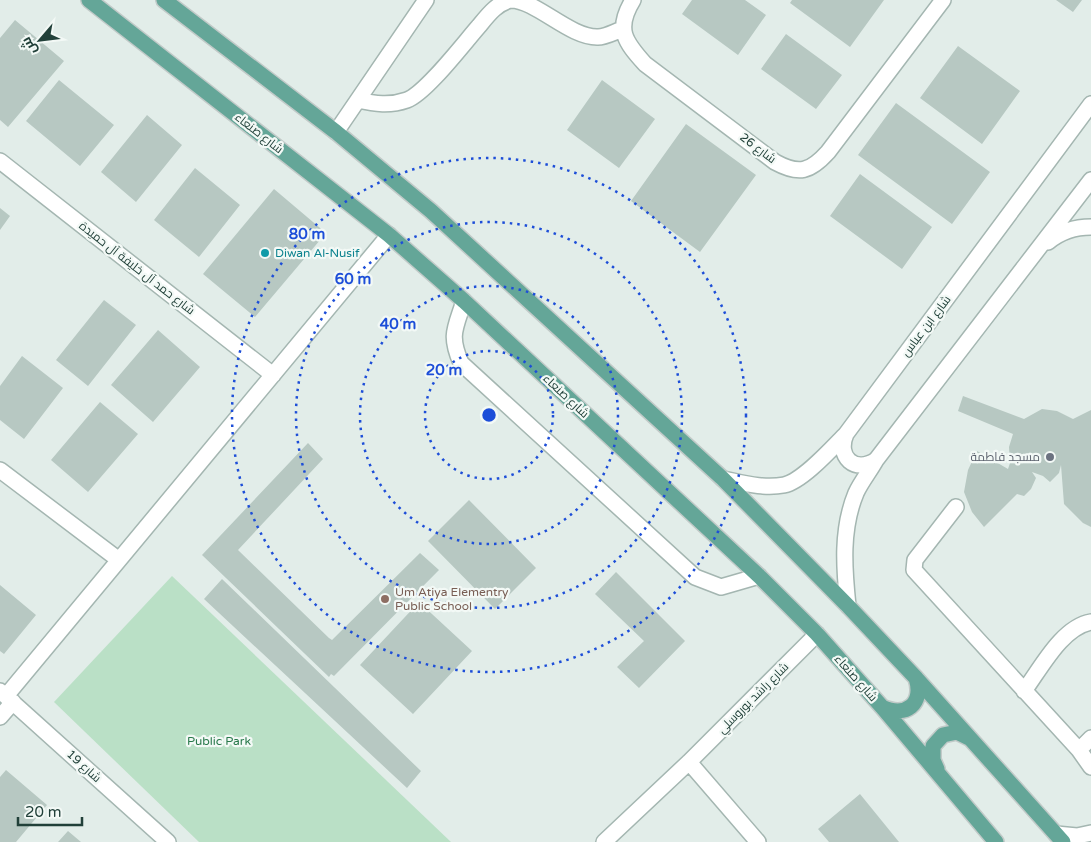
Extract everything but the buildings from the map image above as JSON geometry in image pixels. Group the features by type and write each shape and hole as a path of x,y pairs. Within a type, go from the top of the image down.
{"main road":[{"name":"شارع صنعاء","path":"89,0 102,6 389,235 464,301 759,576 817,634 940,774 996,842"},
{"path":"164,0 336,132 431,211 723,479 916,678 1059,838"},
{"path":"882,707 891,711 902,711 911,707 917,698 919,688 916,678"},
{"path":"940,774 933,760 933,746 942,735 957,732 970,738"}],"street":[{"path":"336,132 426,0"},
{"path":"358,100 378,105 408,100 424,89 499,4 512,0 524,0 582,34 598,37 623,29 624,16 633,0"},
{"name":"شارع 26","path":"623,29 628,45 645,64 775,162 789,170 804,170 817,163 828,152 942,0"},
{"name":"شارع ابن عباس","path":"723,479 755,486 785,485 808,471 846,434 1091,104"},
{"name":"شارع حمد آل خليفة آل حميدة","path":"0,162 273,375"},
{"path":"848,606 845,570 845,533 856,494 876,460 1091,180"},
{"path":"1039,249 1053,237 1070,230 1091,228"},
{"path":"0,718 6,696 389,235"},
{"path":"464,301 453,336 454,349 461,363 695,577 721,587 759,576"},
{"path":"846,434 842,442 846,458 861,466 876,460"},
{"path":"0,470 119,560"},
{"path":"956,507 915,560 914,570 1079,750 1091,767"},
{"path":"1024,691 1057,645 1071,630 1091,622"},
{"name":"شارع راشد بوروسلي","path":"604,842 689,762 817,634"},
{"name":"شارع 19","path":"6,696 168,842"},
{"path":"1079,750 1091,738"},
{"path":"689,762 758,842"},
{"path":"1059,838 1091,834"}],"green space":[{"name":"Public Park","path":"172,576 451,842 199,842 54,702"}],"place":[{"name":"Diwan Al-Nusif","path":"265,253"},
{"name":"مسجد فاطمة","path":"1050,457"},
{"name":"Um Atiya Elementry Public School","path":"385,599"}]}
